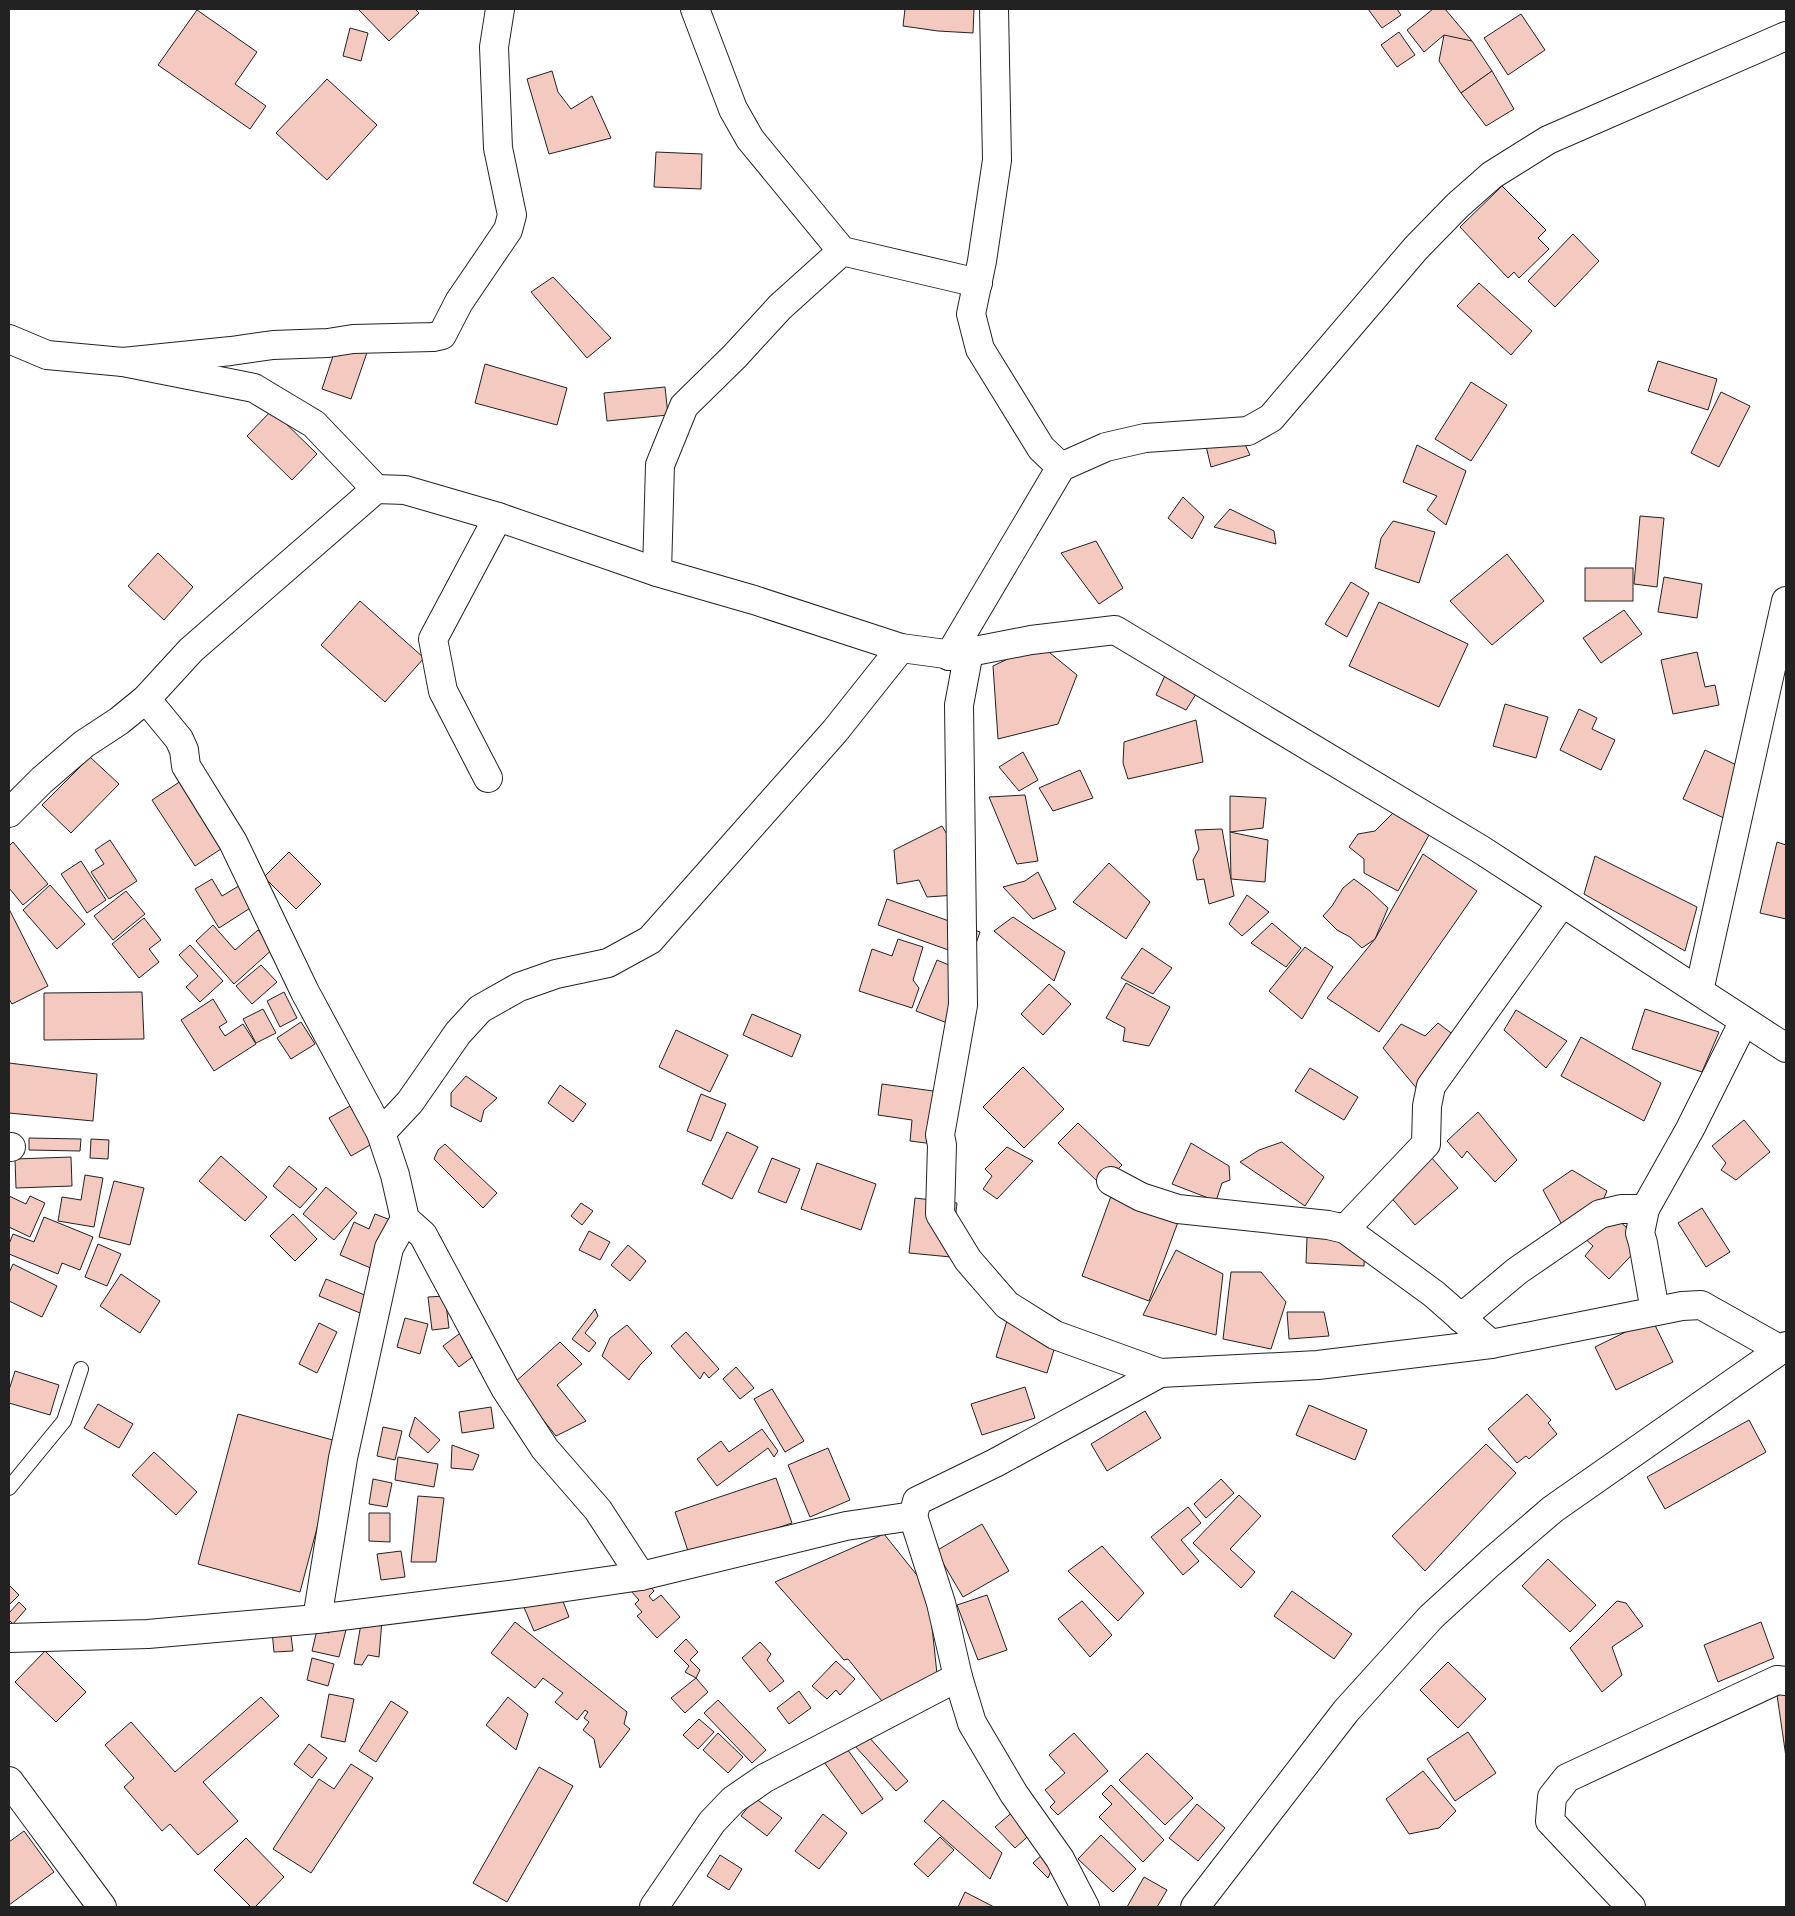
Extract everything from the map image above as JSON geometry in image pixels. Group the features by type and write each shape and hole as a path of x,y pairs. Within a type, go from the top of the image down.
{"street":[{"path":"122,362 272,345 328,343 353,339 433,338 442,335 459,302 508,230 512,215 498,148 494,47 500,9"},
{"path":"695,9 733,108 750,140 842,251 978,283"},
{"path":"994,9 997,160 978,283 971,314 980,349 1041,448 1061,467"},
{"path":"949,656 1061,467 1106,447 1145,438 1248,431 1271,418 1416,248 1458,205 1492,174 1548,140 1786,36"},
{"path":"657,572 660,465 684,406 736,356 780,307 842,251"},
{"path":"9,339 47,355 122,362 254,388 314,424 376,489"},
{"path":"9,813 42,780 84,744 146,700 191,650 376,489 405,490 498,517 657,572 754,600 901,648 949,656 968,657 959,705 963,1005 940,1135 942,1145 940,1214 968,1260 1007,1305 1055,1335 1160,1373 1318,1365 1491,1344 1682,1306 1701,1305 1784,1348 1553,1509 1431,1617 1346,1711 1195,1907"},
{"path":"488,778 443,691 432,639 453,604 498,517"},
{"path":"1698,991 1786,601"},
{"path":"949,656 1031,640 1115,630 1480,849 1786,1048"},
{"path":"381,1133 410,1102 458,1033 480,1009 519,988 556,974 608,963 650,940 835,731 901,648"},
{"path":"146,700 179,739 184,750 186,766 233,842 305,992 381,1133 405,1219 423,1235 505,1388 545,1448 598,1510 642,1576"},
{"path":"1345,1229 1426,1144 1427,1106 1431,1086 1562,902"},
{"path":"1656,1312 1640,1234 1645,1209 1690,1129 1744,1020"},
{"path":"1111,1181 1140,1197 1178,1209 1328,1224 1345,1229 1434,1294 1491,1344"},
{"path":"1461,1318 1517,1271 1600,1214 1620,1209 1645,1209"},
{"path":"317,1619 343,1458 389,1248 405,1219"},
{"path":"1085,1907 1060,1859 1014,1794 972,1723 958,1677 940,1603 913,1516 917,1501 995,1463 1160,1373"},
{"path":"9,1638 148,1634 317,1619 524,1593 642,1576 846,1526 913,1516"},
{"path":"654,1907 712,1822 733,1800 766,1778 958,1677"},
{"path":"1631,1907 1550,1821 1552,1797 1567,1778 1777,1680 1786,1680"},
{"path":"9,1781 102,1907"}],"lane":[{"path":"9,1488 64,1420 81,1369"}],"building":[{"path":"358,9 415,9 419,13 389,41"},
{"path":"905,9 974,9 973,33 903,26"},
{"path":"1368,9 1397,9 1401,15 1382,28"},
{"path":"1433,9 1445,9 1472,41 1459,52 1444,35 1424,52 1407,30"},
{"path":"197,10 257,52 235,84 266,106 250,129 158,65"},
{"path":"1521,14 1545,50 1508,75 1484,38"},
{"path":"350,28 368,33 361,61 343,56"},
{"path":"1399,32 1415,55 1397,67 1381,45"},
{"path":"1444,35 1472,41 1492,71 1461,93 1439,61"},
{"path":"552,71 558,92 571,109 592,96 611,138 549,154 527,79"},
{"path":"1492,71 1514,109 1486,126 1461,93"},
{"path":"327,79 377,125 327,180 276,133"},
{"path":"656,152 702,154 701,189 654,187"},
{"path":"1502,186 1546,230 1538,238 1549,249 1519,278 1514,272 1508,278 1460,227"},
{"path":"1573,234 1599,261 1555,307 1528,281"},
{"path":"553,277 611,338 587,358 531,292"},
{"path":"1479,283 1532,331 1511,355 1457,306"},
{"path":"372,338 351,399 322,389 338,341"},
{"path":"1658,361 1717,379 1708,410 1648,391"},
{"path":"485,364 567,388 557,425 475,403"},
{"path":"1471,382 1507,405 1471,461 1435,439"},
{"path":"665,387 668,415 607,421 604,393"},
{"path":"1721,392 1750,406 1719,467 1691,453"},
{"path":"272,410 317,454 292,480 247,436"},
{"path":"1242,438 1250,455 1211,467 1205,442"},
{"path":"1417,445 1466,471 1446,525 1427,510 1437,496 1403,482"},
{"path":"1183,497 1204,517 1192,539 1168,518"},
{"path":"1230,509 1274,531 1276,544 1214,527"},
{"path":"1640,516 1664,518 1657,587 1634,584"},
{"path":"1393,521 1435,532 1419,583 1375,568 1381,538"},
{"path":"1096,541 1123,588 1099,604 1061,553"},
{"path":"158,553 193,587 164,620 128,586"},
{"path":"1507,554 1544,601 1492,645 1450,601"},
{"path":"1585,568 1633,568 1633,601 1585,601"},
{"path":"1664,577 1702,584 1697,618 1658,612"},
{"path":"1351,582 1369,593 1347,637 1325,624"},
{"path":"360,601 424,658 385,702 321,645"},
{"path":"1379,602 1468,644 1439,707 1349,666"},
{"path":"1624,610 1642,634 1601,663 1583,638"},
{"path":"1039,644 1077,675 1058,724 998,739 993,666"},
{"path":"1697,652 1705,687 1715,685 1719,705 1673,714 1661,660"},
{"path":"1168,669 1201,686 1186,710 1156,695"},
{"path":"1505,704 1548,717 1536,758 1493,746"},
{"path":"1579,709 1597,718 1592,729 1615,740 1601,770 1560,750"},
{"path":"1196,720 1203,762 1128,779 1123,763 1124,742"},
{"path":"1705,750 1749,771 1726,819 1683,799"},
{"path":"1023,752 1038,780 1019,791 999,767"},
{"path":"90,757 119,784 71,833 42,805"},
{"path":"1080,770 1093,798 1053,811 1039,788"},
{"path":"181,781 224,847 195,866 152,800"},
{"path":"1025,795 1038,861 1017,864 989,797"},
{"path":"1230,796 1266,798 1263,828 1230,832"},
{"path":"1394,812 1429,835 1398,891 1364,873 1364,859 1349,847 1358,834 1375,831"},
{"path":"942,826 951,841 956,895 927,897 919,880 897,884 894,850"},
{"path":"1222,829 1234,896 1209,904 1204,879 1197,880 1193,860 1199,849 1195,830"},
{"path":"1230,832 1268,840 1265,882 1231,879"},
{"path":"110,840 137,881 109,899 91,872 104,864 95,850"},
{"path":"13,842 48,884 23,905 9,888 9,846"},
{"path":"1777,842 1786,845 1786,919 1760,913"},
{"path":"289,852 321,884 296,909 264,877"},
{"path":"1423,854 1477,891 1379,1032 1327,998 1375,939"},
{"path":"1595,856 1697,907 1685,951 1584,894"},
{"path":"81,861 106,900 87,913 61,874"},
{"path":"1109,863 1150,902 1126,939 1073,902"},
{"path":"1038,872 1056,909 1033,919 1003,887 1025,881"},
{"path":"212,879 222,896 242,884 255,905 219,928 195,889"},
{"path":"1354,879 1388,908 1375,939 1362,948 1350,937 1337,930 1323,916 1332,906 1343,888"},
{"path":"50,885 85,924 57,949 23,910"},
{"path":"126,891 145,914 113,940 94,916"},
{"path":"1247,895 1269,912 1242,936 1229,924"},
{"path":"887,899 980,932 971,958 878,925"},
{"path":"9,909 48,986 12,1004 9,999"},
{"path":"1013,917 1065,952 1054,981 994,931"},
{"path":"144,918 161,940 149,949 159,962 139,978 112,944"},
{"path":"1272,923 1301,948 1286,967 1251,943"},
{"path":"213,925 235,950 258,930 274,948 234,984 196,941"},
{"path":"898,939 923,947 913,980 919,988 912,1008 859,991 872,949 892,956"},
{"path":"190,945 223,981 200,1002 186,987 198,976 179,955"},
{"path":"1305,947 1333,967 1302,1019 1269,991"},
{"path":"1142,948 1172,968 1153,994 1121,978"},
{"path":"937,960 970,974 950,1024 916,1011"},
{"path":"261,965 277,982 252,1004 236,986"},
{"path":"1126,983 1170,1007 1149,1046 1123,1041 1125,1028 1106,1018"},
{"path":"1049,984 1071,1004 1043,1035 1021,1014"},
{"path":"142,992 144,1039 44,1040 44,993"},
{"path":"284,992 297,1018 280,1027 267,1001"},
{"path":"213,999 227,1022 219,1027 225,1036 243,1024 256,1044 214,1071 181,1020"},
{"path":"263,1009 276,1033 256,1043 243,1019"},
{"path":"1645,1009 1719,1032 1702,1072 1632,1049"},
{"path":"1516,1010 1567,1041 1546,1068 1504,1030"},
{"path":"752,1014 801,1035 792,1057 743,1035"},
{"path":"301,1022 315,1044 291,1059 277,1038"},
{"path":"1438,1023 1455,1036 1418,1090 1383,1048 1401,1024 1425,1036"},
{"path":"676,1030 728,1055 710,1092 659,1067"},
{"path":"1581,1037 1661,1083 1644,1121 1561,1076"},
{"path":"9,1063 97,1074 93,1121 9,1113"},
{"path":"1023,1067 1064,1109 1024,1148 983,1107"},
{"path":"1310,1068 1358,1097 1344,1120 1295,1091"},
{"path":"466,1076 497,1098 484,1110 481,1122 451,1106 451,1093"},
{"path":"882,1084 948,1093 942,1145 910,1141 912,1120 878,1115"},
{"path":"560,1085 586,1104 573,1122 548,1103"},
{"path":"701,1094 726,1104 711,1141 687,1131"},
{"path":"350,1106 372,1144 351,1156 329,1118"},
{"path":"1478,1112 1517,1160 1495,1182 1467,1151 1462,1158 1447,1141"},
{"path":"1744,1120 1770,1152 1736,1180 1721,1170 1726,1163 1712,1146"},
{"path":"1078,1123 1122,1165 1102,1186 1058,1143"},
{"path":"727,1132 758,1147 732,1199 702,1184"},
{"path":"29,1138 81,1139 80,1151 29,1150"},
{"path":"91,1139 109,1140 108,1159 90,1158"},
{"path":"1282,1142 1324,1177 1305,1206 1240,1162 1259,1150"},
{"path":"1191,1143 1229,1166 1230,1180 1222,1183 1216,1201 1172,1184"},
{"path":"445,1144 497,1193 483,1208 434,1159 438,1150"},
{"path":"1007,1147 1033,1161 997,1199 983,1189 992,1176 985,1169"},
{"path":"221,1156 267,1197 245,1221 199,1181"},
{"path":"71,1157 72,1186 16,1188 15,1159"},
{"path":"1431,1157 1458,1188 1415,1225 1388,1194"},
{"path":"772,1158 800,1169 786,1203 758,1192"},
{"path":"817,1163 876,1184 861,1230 801,1209"},
{"path":"289,1166 317,1189 300,1208 273,1186"},
{"path":"1572,1170 1607,1191 1599,1209 1566,1232 1543,1190"},
{"path":"85,1175 103,1178 94,1227 58,1221 62,1197 81,1200"},
{"path":"1118,1177 1185,1203 1149,1301 1082,1276"},
{"path":"114,1181 144,1188 130,1245 99,1237"},
{"path":"326,1187 357,1213 334,1240 303,1214"},
{"path":"9,1196 26,1204 30,1196 45,1203 30,1237 9,1227"},
{"path":"915,1198 957,1203 951,1257 909,1253"},
{"path":"581,1203 593,1211 582,1225 571,1216"},
{"path":"1702,1208 1730,1252 1706,1267 1678,1223"},
{"path":"1308,1211 1366,1214 1364,1266 1306,1263"},
{"path":"293,1214 317,1239 295,1261 270,1236"},
{"path":"375,1214 393,1221 373,1269 340,1255 354,1222 369,1229"},
{"path":"1614,1216 1643,1243 1609,1279 1585,1256 1593,1246 1581,1235"},
{"path":"44,1217 93,1237 80,1270 62,1263 58,1274 9,1254 9,1244 13,1234 34,1242"},
{"path":"589,1231 610,1242 600,1260 579,1250"},
{"path":"98,1244 121,1254 107,1286 85,1277"},
{"path":"628,1245 646,1261 630,1281 611,1265"},
{"path":"1176,1250 1223,1274 1216,1335 1143,1315"},
{"path":"13,1264 57,1286 42,1317 9,1301 9,1273"},
{"path":"1231,1272 1261,1272 1286,1302 1271,1349 1223,1339"},
{"path":"121,1274 160,1301 140,1333 100,1306"},
{"path":"326,1279 367,1296 360,1313 319,1296"},
{"path":"445,1296 449,1328 432,1330 428,1297"},
{"path":"595,1309 598,1316 585,1333 596,1343 589,1352 572,1339"},
{"path":"1287,1312 1324,1312 1329,1336 1289,1339"},
{"path":"1009,1314 1060,1330 1047,1373 996,1357"},
{"path":"405,1318 428,1324 420,1354 397,1347"},
{"path":"1652,1319 1673,1362 1616,1390 1595,1347"},
{"path":"319,1323 337,1332 317,1373 299,1364"},
{"path":"627,1325 652,1353 629,1380 602,1356 610,1338"},
{"path":"463,1331 479,1352 459,1367 443,1346"},
{"path":"686,1332 719,1369 709,1378 704,1372 700,1379 671,1346"},
{"path":"560,1342 582,1364 557,1385 586,1421 556,1436 514,1383"},
{"path":"736,1367 754,1388 740,1399 723,1379"},
{"path":"15,1371 59,1385 50,1415 9,1403 9,1390"},
{"path":"1025,1387 1035,1418 982,1435 971,1404"},
{"path":"772,1389 804,1441 785,1452 754,1399"},
{"path":"1527,1394 1551,1420 1548,1423 1557,1434 1529,1459 1526,1456 1517,1463 1488,1429"},
{"path":"98,1404 133,1424 119,1448 84,1428"},
{"path":"1309,1405 1367,1430 1355,1460 1296,1435"},
{"path":"491,1407 494,1428 462,1433 459,1412"},
{"path":"1145,1411 1161,1438 1107,1471 1091,1444"},
{"path":"238,1414 340,1442 300,1592 198,1564"},
{"path":"415,1417 440,1440 428,1453 409,1436"},
{"path":"1749,1420 1766,1452 1665,1509 1647,1477"},
{"path":"383,1427 402,1431 395,1460 377,1456"},
{"path":"762,1429 778,1451 774,1457 768,1448 717,1486 697,1459 721,1441 729,1452"},
{"path":"1486,1444 1516,1473 1425,1571 1392,1536"},
{"path":"452,1445 479,1455 473,1470 451,1468"},
{"path":"828,1448 850,1500 810,1517 788,1465"},
{"path":"154,1452 197,1492 176,1515 132,1475"},
{"path":"398,1457 438,1464 434,1487 395,1480"},
{"path":"776,1478 792,1523 690,1557 675,1512"},
{"path":"373,1479 392,1483 387,1507 369,1504"},
{"path":"1221,1479 1234,1493 1206,1518 1194,1504"},
{"path":"1239,1495 1261,1516 1230,1549 1255,1572 1241,1588 1193,1543"},
{"path":"418,1496 444,1498 436,1562 411,1562"},
{"path":"1188,1507 1201,1523 1181,1540 1199,1561 1183,1575 1151,1537"},
{"path":"369,1513 390,1513 390,1542 369,1541"},
{"path":"982,1524 1009,1571 963,1597 936,1551"},
{"path":"884,1534 928,1589 937,1674 890,1711 848,1659 844,1660 775,1582"},
{"path":"1102,1546 1144,1593 1118,1621 1068,1571"},
{"path":"401,1551 405,1577 381,1580 377,1554"},
{"path":"1548,1559 1596,1605 1570,1632 1522,1586"},
{"path":"644,1579 654,1591 649,1596 653,1601 661,1595 680,1617 657,1638 637,1616 642,1612 635,1604 639,1600 631,1591"},
{"path":"9,1585 19,1595 9,1605"},
{"path":"559,1591 569,1617 534,1631 523,1605"},
{"path":"1292,1591 1352,1634 1334,1659 1274,1616"},
{"path":"987,1595 1007,1650 978,1660 957,1605"},
{"path":"1082,1601 1112,1635 1090,1657 1058,1619"},
{"path":"1617,1601 1626,1603 1643,1626 1612,1647 1622,1675 1602,1692 1570,1648"},
{"path":"19,1602 26,1609 13,1624 9,1620 9,1613"},
{"path":"362,1618 382,1620 379,1657 368,1655 362,1665 354,1664"},
{"path":"331,1622 347,1626 339,1657 312,1651 317,1630 329,1633"},
{"path":"515,1622 627,1712 624,1724 630,1729 600,1768 594,1739 583,1730 589,1722 584,1718 588,1712 585,1710 577,1720 555,1702 563,1693 543,1678 535,1688 491,1653"},
{"path":"1761,1622 1774,1658 1718,1682 1704,1645"},
{"path":"290,1628 293,1651 274,1652 272,1631"},
{"path":"686,1639 698,1652 690,1660 700,1670 696,1678 685,1672 689,1666 674,1651"},
{"path":"760,1642 771,1654 767,1660 784,1681 770,1692 742,1658"},
{"path":"45,1651 86,1692 56,1722 15,1682"},
{"path":"312,1658 334,1664 328,1686 307,1680"},
{"path":"836,1661 855,1679 840,1695 836,1690 827,1699 812,1686"},
{"path":"1448,1662 1486,1699 1458,1728 1420,1690"},
{"path":"696,1678 708,1692 685,1713 671,1698"},
{"path":"799,1691 811,1708 789,1724 777,1708"},
{"path":"329,1694 354,1699 345,1742 321,1737"},
{"path":"1786,1694 1786,1757 1777,1695"},
{"path":"261,1697 279,1716 203,1782 238,1821 198,1855 170,1824 162,1831 124,1787 134,1778 105,1745 131,1722 175,1772"},
{"path":"508,1697 528,1714 516,1750 486,1725"},
{"path":"718,1700 766,1750 752,1763 704,1713"},
{"path":"391,1701 408,1712 376,1762 359,1751"},
{"path":"699,1719 714,1732 698,1749 683,1735"},
{"path":"1468,1732 1496,1773 1455,1801 1427,1759"},
{"path":"718,1733 743,1757 728,1773 703,1750"},
{"path":"1074,1733 1108,1771 1058,1815 1050,1807 1055,1802 1045,1790 1065,1773 1049,1755"},
{"path":"868,1736 908,1781 896,1791 854,1745"},
{"path":"309,1744 327,1758 312,1778 294,1764"},
{"path":"845,1746 883,1799 862,1814 824,1762"},
{"path":"1147,1753 1193,1798 1165,1825 1119,1780"},
{"path":"351,1764 373,1778 311,1873 273,1849 319,1779 334,1789"},
{"path":"539,1767 573,1786 507,1902 473,1883"},
{"path":"1423,1771 1456,1811 1439,1828 1409,1834 1386,1799"},
{"path":"1111,1785 1164,1840 1143,1862 1099,1817 1112,1804 1102,1794"},
{"path":"755,1798 782,1818 767,1836 741,1816"},
{"path":"943,1800 1002,1853 990,1879 924,1821"},
{"path":"1197,1804 1225,1828 1198,1861 1169,1838"},
{"path":"1015,1810 1034,1831 1015,1848 995,1827"},
{"path":"823,1814 847,1833 819,1869 795,1851"},
{"path":"24,1831 54,1872 9,1905 9,1842"},
{"path":"1101,1835 1136,1869 1113,1892 1078,1859"},
{"path":"940,1837 954,1850 928,1877 914,1864"},
{"path":"246,1838 284,1877 255,1907 251,1907 214,1870"},
{"path":"1044,1853 1054,1864 1048,1878 1033,1863"},
{"path":"720,1855 742,1869 729,1890 707,1876"},
{"path":"1144,1877 1167,1890 1157,1907 1127,1907"},
{"path":"965,1892 994,1907 958,1907"}]}
